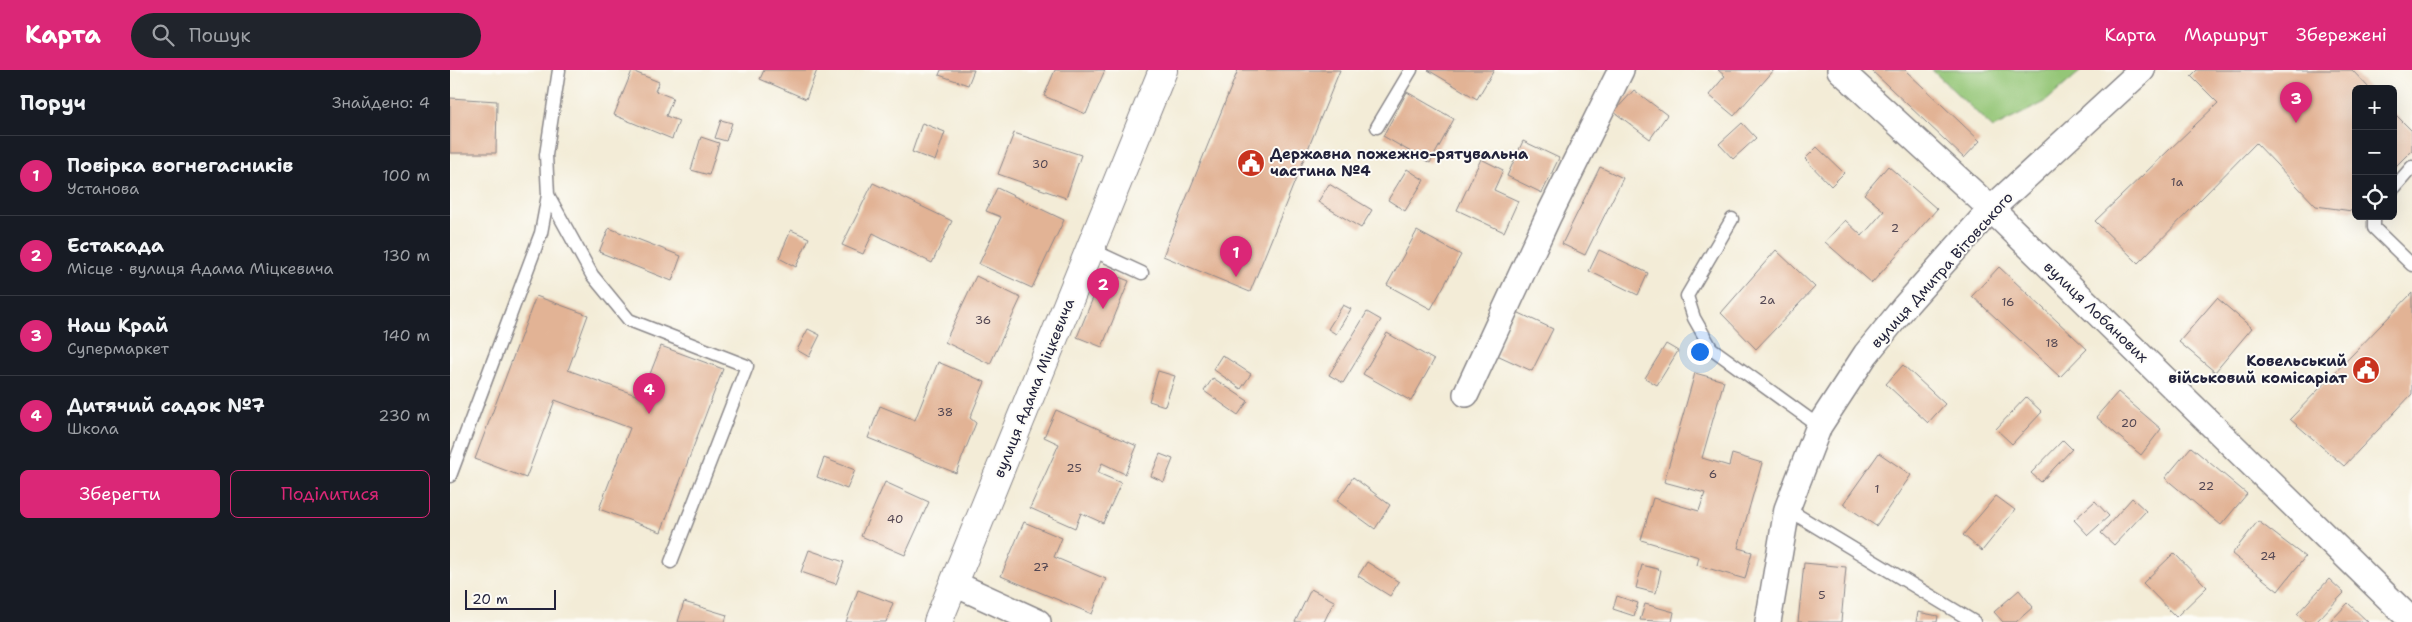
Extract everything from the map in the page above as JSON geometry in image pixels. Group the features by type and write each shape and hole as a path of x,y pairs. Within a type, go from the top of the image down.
{"street":[{"name":"вулиця Адама Міцкевича","path":"938,622 1162,70"},
{"path":"1466,394 1548,217 1621,70"},
{"name":"вулиця Лобанових","path":"1840,70 1991,210 2412,620"},
{"name":"вулиця Дмитра Вітовського","path":"1768,622 1786,509 1819,426 1866,354 1905,306 1991,210 2142,70"},
{"path":"955,584 1038,622"}],"lane":[{"path":"450,476 541,233 548,195 546,155 559,70"},
{"path":"1377,127 1411,70"},
{"path":"2397,184 2412,167"},
{"path":"548,195 592,275 629,320 747,366 671,562"},
{"path":"1732,219 1688,296 1694,318 1711,348 1819,426"},
{"path":"2374,220 2374,228 2412,265"},
{"path":"1090,249 1142,273"},
{"path":"1786,509 1974,622"}],"green space":[{"path":"1932,70 2082,70 2045,102 1993,128"}],"building":[{"path":"764,70 817,70 806,99 760,79"},
{"path":"941,70 974,70 968,85 939,75"},
{"path":"1055,70 1105,70 1086,114 1044,96"},
{"name":"Державна пожежно-рятувальна частина №4","path":"1238,70 1340,70 1250,292 1163,256"},
{"path":"1428,70 1494,70 1477,99"},
{"path":"1718,70 1774,70 1734,116 1709,95 1725,76"},
{"path":"1871,70 1905,70 1980,141 1964,158"},
{"path":"2197,70 2352,70 2366,85 2352,85 2352,211 2316,206 2256,143 2138,263 2095,221 2218,103 2191,76"},
{"path":"632,71 659,82 655,91 673,98 666,116 679,121 672,139 614,115"},
{"path":"1634,90 1667,115 1650,139 1614,112"},
{"path":"1407,92 1454,119 1430,163 1383,136"},
{"path":"450,98 497,101 496,153 450,153"},
{"path":"2397,116 2412,131 2412,150 2397,165"},
{"path":"721,120 732,123 726,141 715,138"},
{"path":"922,123 945,132 935,161 912,152"},
{"path":"1742,123 1756,138 1733,159 1719,144"},
{"path":"1014,133 1081,155 1066,198 998,174"},
{"path":"701,137 719,143 709,175 691,170"},
{"path":"1523,141 1559,158 1542,193 1507,176"},
{"path":"1817,147 1844,173 1831,186 1805,159"},
{"path":"1481,159 1503,170 1494,190 1518,201 1504,232 1457,210"},
{"path":"1888,166 1937,209 1872,283 1825,242 1845,220 1862,236 1884,211 1864,194"},
{"path":"1600,167 1623,178 1585,255 1562,244"},
{"path":"1407,169 1424,180 1405,211 1388,200"},
{"path":"873,183 952,221 932,263 873,233 863,254 842,245"},
{"path":"1329,184 1372,210 1361,228 1318,202"},
{"path":"997,188 1064,220 1032,288 979,264 1001,217 986,211"},
{"path":"609,228 681,256 672,281 599,252"},
{"path":"791,230 809,238 796,267 779,258"},
{"path":"1417,231 1461,255 1431,309 1387,285"},
{"path":"1599,250 1648,273 1638,295 1589,271"},
{"path":"1776,250 1815,287 1756,349 1721,313"},
{"path":"1999,267 2087,349 2060,377 1972,296"},
{"path":"1104,271 1129,281 1102,347 1077,337"},
{"path":"976,276 1021,298 990,364 945,342"},
{"path":"2412,293 2412,394 2344,466 2290,419"},
{"path":"536,296 588,315 568,370 641,397 661,346 723,369 661,532 599,509 630,428 555,400 526,478 475,459"},
{"path":"2217,298 2252,328 2215,372 2179,342"},
{"path":"1343,305 1351,309 1336,334 1328,329"},
{"path":"1367,312 1381,320 1343,383 1329,375"},
{"path":"1517,312 1553,329 1532,371 1497,355"},
{"path":"808,329 820,335 809,357 797,350"},
{"path":"1387,333 1434,360 1411,401 1363,374"},
{"path":"1666,344 1678,351 1657,385 1645,378"},
{"path":"1222,355 1251,374 1241,389 1213,369"},
{"path":"938,362 985,382 970,418 976,423 956,473 868,438 880,406 915,420"},
{"path":"1903,365 1945,404 1928,423 1886,384"},
{"path":"1158,371 1175,376 1165,406 1149,401"},
{"path":"1695,373 1724,381 1702,458 1729,466 1732,454 1762,463 1738,548 1752,552 1745,579 1697,565 1699,557 1641,540 1653,498 1699,511 1705,493 1664,482"},
{"path":"1213,378 1248,401 1238,415 1204,391"},
{"path":"2118,392 2161,429 2141,455 2096,417"},
{"path":"2026,397 2042,412 2012,444 1996,429"},
{"path":"1056,410 1137,446 1125,474 1102,463 1098,473 1121,483 1103,523 1081,513 1075,528 1030,508 1059,444 1044,437"},
{"path":"2063,440 2072,449 2041,482 2031,473"},
{"path":"2191,447 2247,494 2221,525 2165,478"},
{"path":"1879,453 1911,475 1876,526 1843,504"},
{"path":"1160,454 1173,459 1164,482 1151,476"},
{"path":"824,458 855,470 847,489 817,477"},
{"path":"1353,477 1390,505 1375,529 1337,501"},
{"path":"885,482 929,502 905,555 861,536"},
{"path":"1996,496 2015,510 1982,551 1963,535"},
{"path":"2132,498 2146,511 2114,545 2101,533"},
{"path":"2095,501 2109,516 2088,535 2074,520"},
{"path":"2258,521 2305,557 2278,591 2232,554"},
{"path":"1024,522 1062,538 1054,557 1106,579 1092,614 1001,576"},
{"path":"809,550 844,562 836,584 801,572"},
{"path":"2174,553 2207,587 2176,617 2143,583"},
{"path":"1367,562 1399,582 1390,596 1358,576"},
{"path":"1804,563 1846,567 1841,622 1798,622"},
{"path":"1642,565 1661,570 1656,593 1636,588"},
{"path":"2329,579 2344,593 2316,622 2306,622 2297,614"},
{"path":"1311,589 1334,601 1324,622 1295,622"},
{"path":"858,590 893,603 886,622 846,622"},
{"path":"2019,590 2033,607 2016,622 2003,622 1994,612"},
{"path":"1617,596 1638,603 1634,616 1613,609"},
{"path":"684,602 727,615 725,622 678,622"},
{"path":"2348,603 2368,622 2330,622"},
{"path":"1645,604 1674,612 1672,622 1640,620"},
{"path":"1918,612 1938,616 1937,622 1916,622"}],"place":[{"name":"Наш Край","path":"2296,123"},
{"name":"Державна пожежно-рятувальна частина №4","path":"1251,163"},
{"name":"Повірка вогнегасників","path":"1236,277"},
{"name":"Естакада","path":"1103,309"},
{"name":"Ковельський військовий комісаріат","path":"2366,370"},
{"name":"Дитячий садок №7","path":"649,414"}]}
